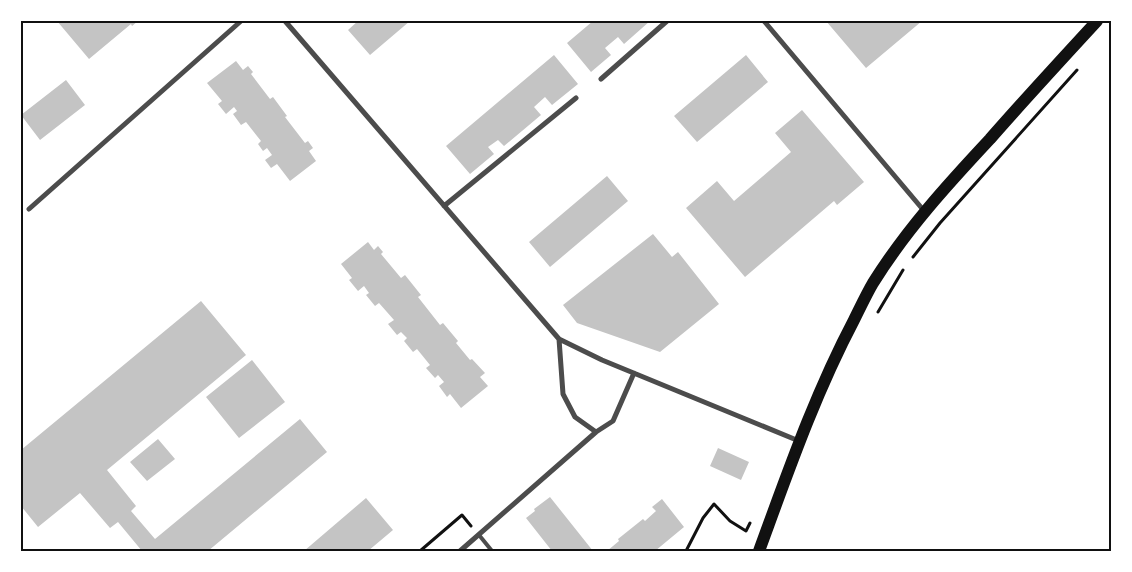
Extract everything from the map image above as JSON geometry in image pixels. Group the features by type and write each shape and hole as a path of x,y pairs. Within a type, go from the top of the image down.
{"main road":[{"path":"759,551 799,441 820,390 872,285 907,234 925,212 1097,21"}],"street":[{"path":"29,209 241,21"},
{"path":"285,21 559,339 602,360 799,441"},
{"path":"601,79 668,21"},
{"path":"764,21 925,212"},
{"path":"444,206 576,98"},
{"path":"559,339 563,394 575,417 596,432"},
{"path":"460,551 596,432 613,421 634,373"}],"lane":[{"path":"478,534 492,551"}],"path":[{"path":"912,258 940,223 1081,65"},
{"path":"877,314 906,265"},
{"path":"686,551 703,518 714,504 730,520 746,531 754,516"},
{"path":"420,551 462,515 478,534"}],"building":[{"path":"57,21 138,21 132,26 131,24 89,59"},
{"path":"358,21 410,21 370,55 348,30"},
{"path":"593,21 650,21 624,44 618,37 605,48 611,55 591,72 567,43"},
{"path":"826,21 922,21 866,68"},
{"path":"554,55 578,84 552,105 545,97 534,107 541,115 504,146 498,140 488,147 494,154 470,174 446,146"},
{"path":"746,55 768,82 697,142 674,116"},
{"path":"236,61 243,70 248,66 253,72 251,74 270,99 273,97 287,116 285,117 305,143 308,141 313,148 309,151 316,161 290,181 277,164 271,168 265,160 272,155 267,148 263,151 258,144 261,141 246,122 241,125 233,114 237,111 234,107 226,114 218,104 222,101 207,83"},
{"path":"66,80 85,105 40,140 21,115"},
{"path":"802,110 864,182 837,205 834,201 745,277 686,208 717,181 734,201 791,152 775,133"},
{"path":"607,176 628,201 550,267 529,242"},
{"path":"653,234 672,257 678,252 719,304 660,352 577,323 563,305"},
{"path":"368,242 374,250 378,246 383,252 381,254 401,278 405,275 421,295 418,297 440,325 443,323 458,341 456,343 470,360 472,359 485,373 480,377 488,386 461,408 450,394 447,397 439,386 444,382 438,375 435,378 426,368 430,365 417,349 413,352 404,341 407,338 401,332 397,335 388,324 394,320 379,303 375,306 366,295 369,293 364,286 358,291 349,280 352,278 341,264"},
{"path":"201,301 246,355 107,470 136,506 131,511 155,539 300,419 327,452 208,551 142,551 118,522 110,528 80,493 38,527 21,506 21,450"},
{"path":"252,360 285,402 239,438 206,397"},
{"path":"158,439 175,459 147,481 130,462"},
{"path":"718,448 749,462 741,480 710,466"},
{"path":"550,497 593,551 552,551 526,518 535,511 534,509"},
{"path":"366,498 393,530 368,551 304,551"},
{"path":"662,499 684,527 655,551 607,551 619,541 618,539 643,519 645,521 656,511 652,507"}]}
